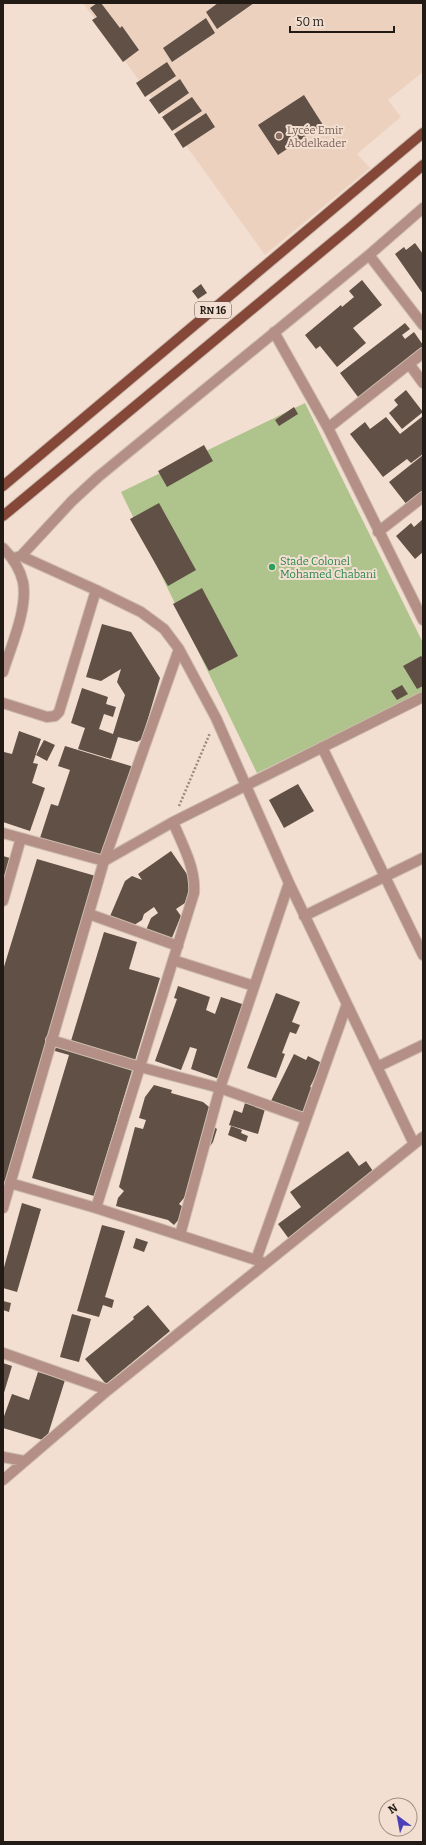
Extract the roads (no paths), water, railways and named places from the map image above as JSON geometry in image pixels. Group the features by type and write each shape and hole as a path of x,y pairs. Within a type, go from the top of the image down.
{"main road":[{"name":"RN 16","path":"3,486 7,478 423,133"},
{"name":"RN 16","path":"3,516 334,242 423,165"}],"street":[{"path":"17,557 98,477 369,255 423,208"},
{"path":"369,255 423,324"},
{"path":"274,332 328,428 378,532 423,620"},
{"path":"328,428 410,365 423,353"},
{"path":"410,365 423,383"},
{"path":"378,532 423,497"},
{"path":"3,548 17,557 96,590 141,612 164,629 179,649 216,718 304,916 414,1144"},
{"path":"3,672 8,645 22,609 23,582 17,557"},
{"path":"3,703 47,717 55,716 60,712 96,590"},
{"path":"3,1208 104,861 179,649"},
{"path":"3,832 104,861 173,822 423,697"},
{"path":"322,747 423,955"},
{"path":"96,1208 194,893 195,883 192,868 173,822"},
{"path":"3,901 21,838"},
{"path":"304,916 423,858"},
{"path":"180,1235 220,1088 289,883"},
{"path":"89,914 178,946"},
{"path":"173,960 254,986"},
{"path":"260,1262 306,1119 346,1004"},
{"path":"51,1040 140,1067 220,1088 306,1119"},
{"path":"377,1067 423,1045"},
{"path":"3,1480 260,1262 423,1137"},
{"path":"10,1183 96,1208 260,1262"},
{"path":"3,1353 108,1390"},
{"path":"3,1457 24,1462"}],"place":[{"name":"Lycée Emir Abdelkader","path":"279,136"},
{"name":"Stade Colonel Mohamed Chabani","path":"272,567"}]}
